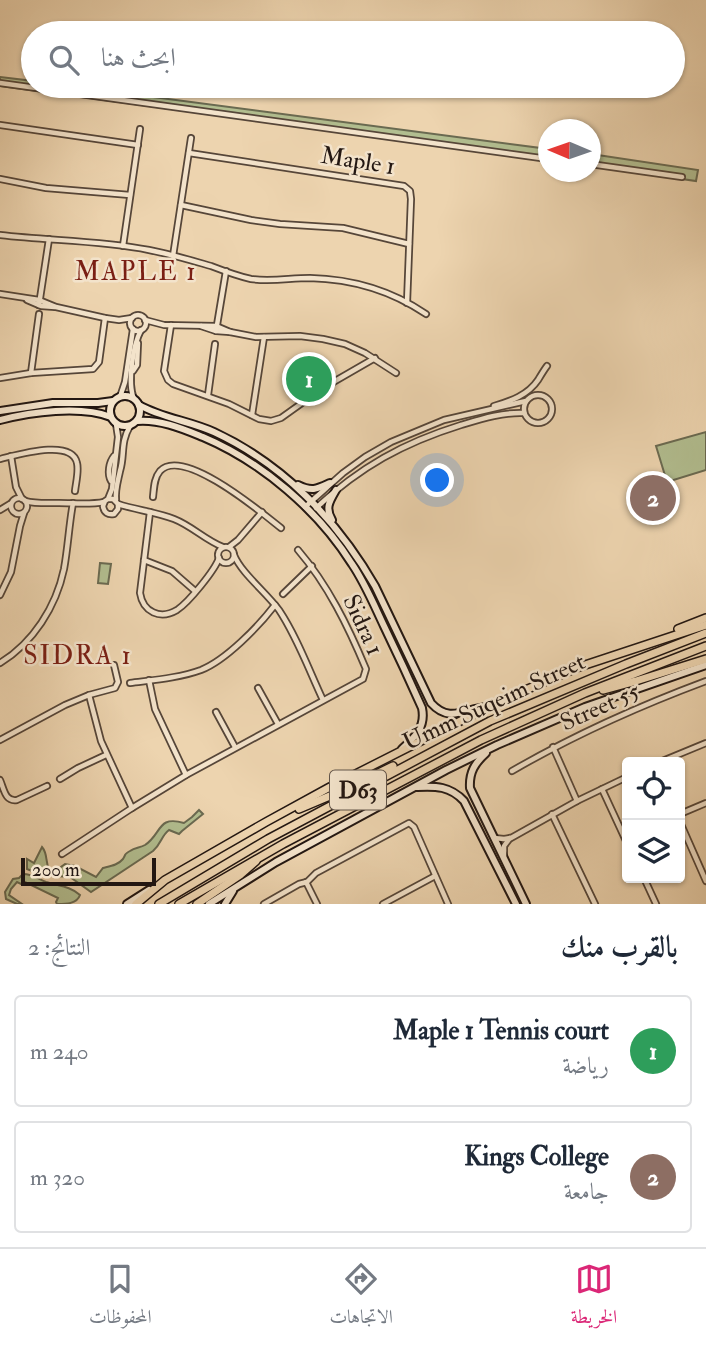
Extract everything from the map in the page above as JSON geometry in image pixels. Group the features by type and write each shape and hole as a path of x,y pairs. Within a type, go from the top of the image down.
{"main road":[{"name":"Umm Suqeim Street","path":"595,661 706,618"},
{"path":"136,904 165,880 279,815 489,707 539,683 595,661 706,625"},
{"name":"Umm Suqeim Street","path":"159,904 268,839 517,708 706,633"},
{"name":"Umm Suqeim Street","path":"179,904 262,855 481,740 585,694 706,646"},
{"name":"Umm Suqeim Street","path":"585,694 706,659"},
{"path":"279,815 308,805 410,757 439,747"},
{"path":"197,904 240,875 262,855"}],"street":[{"path":"0,83 21,86"},
{"path":"108,98 538,158"},
{"path":"0,125 138,145"},
{"path":"123,246 140,129"},
{"path":"173,256 191,138"},
{"name":"Maple 1","path":"188,153 404,186 410,191 411,199 407,303"},
{"path":"601,166 682,177"},
{"path":"0,179 46,188 130,195"},
{"path":"181,205 262,222 352,230 410,244"},
{"path":"0,235 123,246 173,256 258,280 309,278 347,282 372,288 426,314"},
{"path":"40,303 50,239"},
{"path":"218,329 226,271"},
{"path":"0,294 119,320 137,315 158,324 200,326 264,337 300,336 323,339 345,344 375,358 396,373"},
{"path":"31,373 39,314"},
{"path":"0,378 95,367 100,359 105,318"},
{"path":"120,397 125,382 132,318"},
{"path":"119,320 132,328 143,329 158,324"},
{"path":"117,512 115,488 123,442 140,411 131,393 132,372 137,362 137,339 145,320"},
{"path":"170,325 164,368 166,377 173,384 208,395 267,421 278,419 323,388 375,358"},
{"path":"252,415 264,337"},
{"path":"208,395 215,344"},
{"path":"486,410 513,400 527,391 547,366"},
{"path":"308,504 355,464 391,442 444,420 514,405 541,394 550,400 552,410 548,419 541,423 529,420 524,413 526,401"},
{"path":"0,411 53,403 98,403 130,396 159,414 229,439 294,483 309,490 330,483"},
{"path":"103,509 112,482 109,476 110,464 115,456 118,437 116,424 111,417 113,401"},
{"path":"0,420 69,411 97,412 111,417"},
{"path":"311,513 377,460 424,437 503,414 524,413"},
{"path":"136,421 164,423 212,441 247,459 317,508 340,534"},
{"path":"116,424 130,426"},
{"path":"0,459 60,449 68,452 75,457 78,466 75,491"},
{"path":"0,595 11,572 19,529 27,506 16,487 11,456"},
{"path":"153,497 159,472 167,466 180,465 226,487 281,528"},
{"path":"294,483 311,513 353,565 422,708 423,722 419,732 396,755"},
{"path":"16,487 12,502 19,529"},
{"path":"336,491 327,511 375,586 430,703 443,713 454,715 478,707 489,707"},
{"path":"0,510 18,498 37,504 91,504 106,500 172,518 191,527 230,550 240,567 275,605 323,700"},
{"path":"0,663 32,634 55,597 64,570 74,503"},
{"path":"0,510 25,512 37,504"},
{"path":"91,504 111,514 134,509"},
{"path":"150,512 140,593 151,612 170,613 182,606 214,569 232,560 230,550"},
{"path":"218,555 230,550 262,512"},
{"path":"212,541 218,555 226,562 240,567"},
{"name":"Sidra 1","path":"62,854 186,775 363,679 366,669 334,601 312,566 298,550"},
{"path":"214,569 218,555"},
{"path":"144,560 172,571 195,591"},
{"path":"283,594 312,566"},
{"path":"130,683 191,673 221,659 230,653 275,605"},
{"path":"0,740 54,710 116,686 118,682 114,665"},
{"path":"209,904 245,880 492,747 600,701 706,665"},
{"path":"149,680 155,709 186,775"},
{"name":"Street 55","path":"512,771 553,747 706,681"},
{"path":"258,688 278,724"},
{"path":"89,695 97,731 106,755 132,808"},
{"path":"216,712 235,747"},
{"path":"672,757 706,743"},
{"path":"492,747 471,772 470,784 474,799 526,904"},
{"path":"553,747 577,801"},
{"path":"60,779 106,755"},
{"path":"506,863 504,849 510,838 622,779"},
{"path":"0,780 6,796 12,801 47,786"},
{"path":"415,787 440,786 458,795 468,808 516,904"},
{"path":"602,789 622,832"},
{"path":"685,812 706,803"},
{"path":"552,814 595,904"},
{"path":"264,904 407,823 411,824 417,834 449,904"},
{"path":"685,833 706,881"},
{"path":"494,838 510,838"},
{"path":"699,865 706,862"},
{"path":"383,904 435,876"},
{"path":"127,904 165,880"},
{"path":"225,904 231,893 245,880"},
{"path":"306,882 317,904"},
{"path":"646,883 656,904"}],"green space":[{"path":"0,77 21,80 21,89 0,86"},
{"path":"89,98 160,98 538,148 538,159"},
{"path":"601,155 698,170 696,181 601,167"},
{"path":"706,432 706,470 667,482 656,446"},
{"path":"100,563 111,564 108,584 98,583"},
{"path":"199,810 203,814 179,834 169,830 153,851 91,892 70,877 42,875 27,869 27,859 34,863 42,847 49,869 58,869 65,864 96,877 103,868 117,864 127,853 145,845 164,824 175,821 184,823"},
{"path":"23,874 68,888 80,895 79,898 67,904 57,904 58,898 23,881 21,884 17,882 9,895 22,904 6,899 5,892 13,879"}],"place":[{"name":"Maple 1 Tennis court","path":"309,379"},
{"name":"Kings College","path":"653,498"}],"district":[{"name":"MAPLE 1","path":"136,272"},
{"name":"SIDRA 1","path":"78,656"}]}
